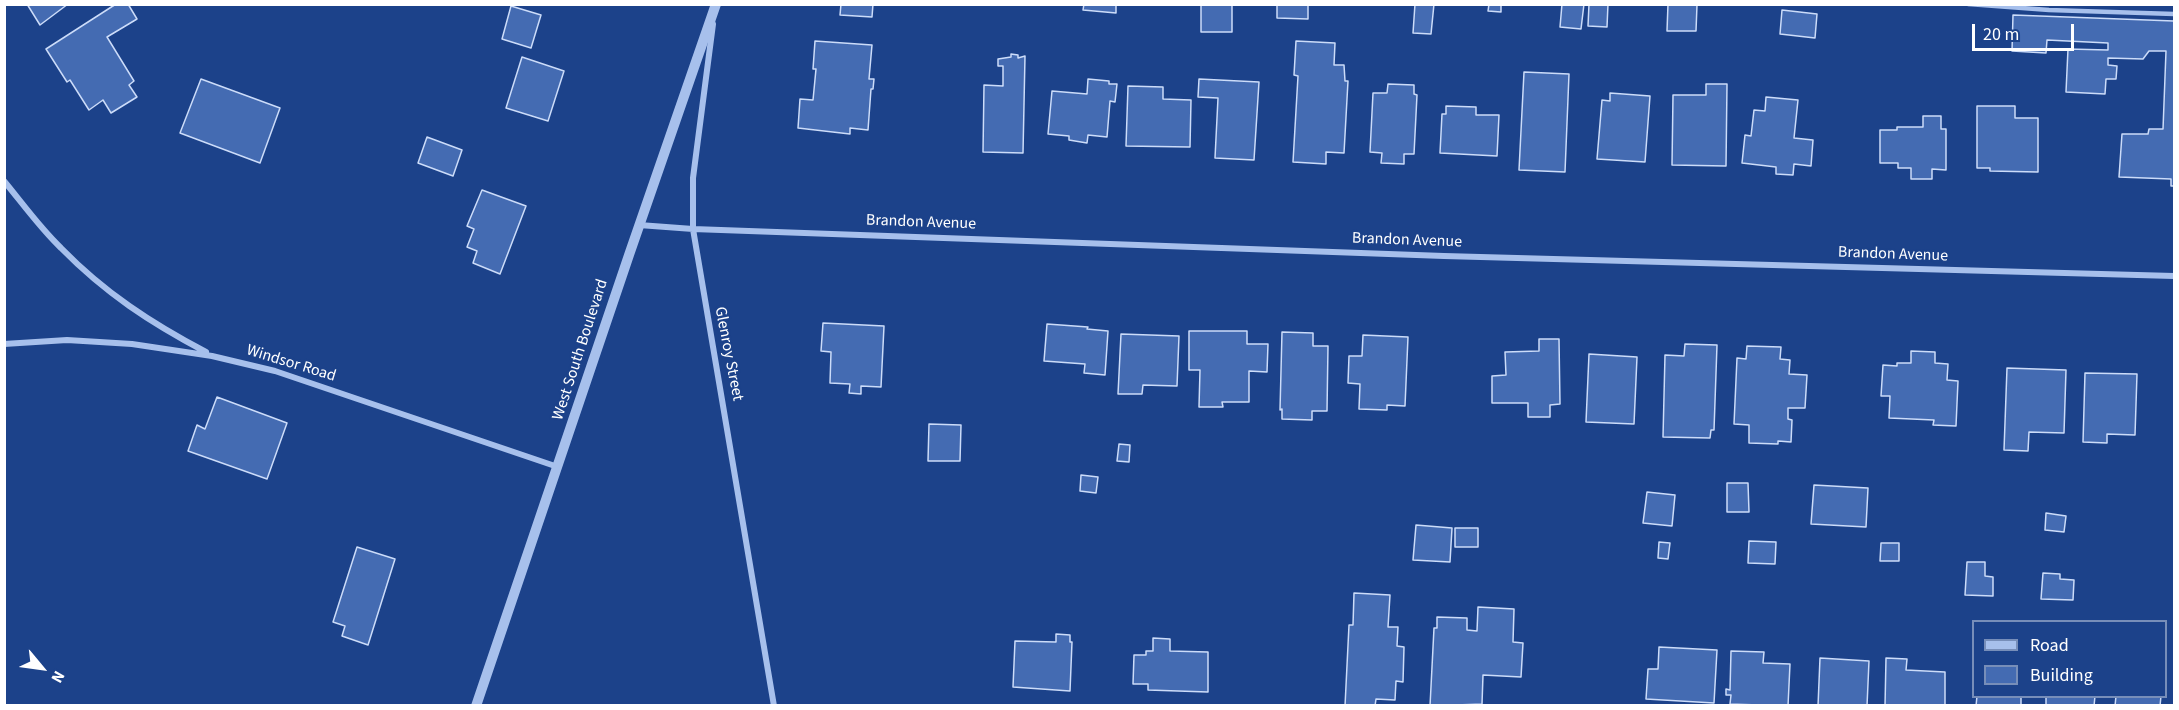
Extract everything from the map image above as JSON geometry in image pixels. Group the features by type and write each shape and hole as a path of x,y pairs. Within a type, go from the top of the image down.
{"street":[{"name":"West South Boulevard","path":"476,705 716,5"},
{"name":"Glenroy Street","path":"716,5 693,178 693,229 774,705"},
{"path":"4,181 60,248 106,290 157,326 212,356"},
{"name":"Brandon Avenue","path":"639,225 693,229 1444,256 2175,276"},
{"name":"Windsor Road","path":"4,344 67,340 132,344 212,356 275,370 558,467"}],"lane":[{"path":"1968,4 2049,10 2175,14"}],"building":[{"path":"27,4 68,4 40,25"},
{"path":"116,4 128,4 137,19 107,37 134,81 129,85 137,97 111,113 103,100 89,110 70,80 67,82 46,49"},
{"path":"841,4 873,4 872,17 840,15"},
{"path":"1084,4 1116,4 1116,13 1083,10"},
{"path":"1201,4 1232,4 1232,32 1201,32"},
{"path":"1277,4 1308,4 1308,19 1277,18"},
{"path":"1415,4 1434,4 1431,34 1413,33"},
{"path":"1489,4 1501,4 1501,12 1488,11"},
{"path":"1562,4 1584,4 1581,29 1560,27"},
{"path":"1589,4 1608,4 1607,27 1588,26"},
{"path":"1668,4 1697,5 1696,31 1667,31"},
{"path":"511,6 541,15 531,48 502,39"},
{"path":"1782,10 1817,14 1815,38 1780,34"},
{"path":"2013,15 2174,21 2174,186 2171,186 2171,179 2119,177 2122,134 2148,134 2149,129 2163,129 2166,51 2149,51 2143,59 2108,58 2108,65 2117,66 2116,79 2106,79 2105,94 2066,92 2068,49 2108,50 2108,43 2047,40 2046,53 2012,51"},
{"path":"815,41 872,45 869,79 874,79 873,89 871,89 868,130 850,128 850,134 798,128 800,99 813,100 816,69 813,69"},
{"path":"1296,41 1335,43 1334,65 1344,65 1345,81 1348,81 1344,153 1326,152 1326,164 1293,162 1298,76 1294,75"},
{"path":"1011,54 1018,55 1018,58 1025,56 1023,153 983,152 984,85 1003,86 1003,66 998,66 998,59 1011,57"},
{"path":"522,57 564,71 548,121 506,108"},
{"path":"1524,72 1569,74 1565,172 1519,170"},
{"path":"201,79 280,108 260,163 180,133"},
{"path":"1088,79 1117,84 1115,102 1110,101 1107,137 1088,135 1087,143 1069,140 1069,136 1048,134 1052,91 1087,94"},
{"path":"1199,79 1259,82 1254,160 1215,158 1218,98 1198,97"},
{"path":"1388,84 1414,85 1414,94 1417,95 1414,154 1404,154 1404,164 1381,163 1382,153 1370,152 1373,93 1387,93"},
{"path":"1706,84 1727,84 1726,166 1672,165 1673,95 1706,95"},
{"path":"1128,86 1163,87 1163,99 1191,100 1190,147 1126,146"},
{"path":"1610,93 1650,96 1645,162 1597,159 1602,100 1610,101"},
{"path":"1766,97 1798,100 1794,138 1813,140 1811,166 1794,164 1793,175 1776,174 1776,167 1742,163 1745,135 1751,136 1754,110 1765,111"},
{"path":"1446,106 1476,107 1476,115 1499,115 1497,156 1440,153 1442,114 1446,114"},
{"path":"1977,106 2015,106 2015,118 2038,118 2038,172 1990,171 1990,168 1977,168"},
{"path":"1923,116 1941,116 1941,129 1946,129 1946,170 1932,169 1932,179 1911,179 1911,168 1898,168 1898,163 1880,163 1880,130 1897,130 1897,127 1923,127"},
{"path":"427,137 462,150 453,176 418,163"},
{"path":"482,190 526,206 500,274 473,263 477,251 467,247 474,229 467,226"},
{"path":"823,323 884,326 881,387 861,386 861,394 849,393 850,384 830,383 831,352 821,351"},
{"path":"1047,324 1108,331 1105,375 1084,373 1085,364 1044,361"},
{"path":"1189,331 1247,331 1247,344 1268,344 1267,372 1249,371 1249,402 1222,402 1223,407 1199,407 1200,370 1189,370"},
{"path":"1282,332 1313,333 1313,346 1328,346 1327,411 1312,411 1312,420 1282,419 1282,409 1280,410"},
{"path":"1121,334 1179,336 1177,386 1143,385 1142,394 1118,394"},
{"path":"1363,335 1408,337 1405,406 1387,405 1387,410 1359,409 1360,384 1348,383 1349,356 1362,356"},
{"path":"1539,339 1559,339 1560,404 1550,405 1550,417 1528,417 1528,403 1492,403 1492,376 1506,375 1505,352 1539,351"},
{"path":"1685,344 1717,345 1714,430 1711,430 1710,438 1663,437 1665,355 1684,356"},
{"path":"1747,346 1781,347 1780,359 1790,360 1789,374 1807,375 1805,408 1788,408 1788,419 1792,420 1791,442 1749,443 1749,425 1734,424 1737,358 1746,359"},
{"path":"1911,351 1935,352 1935,363 1948,364 1947,380 1958,381 1956,426 1933,425 1934,420 1889,418 1890,396 1881,396 1883,365 1897,366 1897,363 1911,363"},
{"path":"1589,354 1637,357 1634,424 1586,422"},
{"path":"2007,368 2066,370 2064,433 2029,432 2028,451 2004,450"},
{"path":"2085,373 2137,374 2135,435 2107,434 2107,443 2083,442"},
{"path":"217,397 287,423 267,479 188,451 197,425 205,429"},
{"path":"929,424 961,425 960,461 928,461"},
{"path":"1119,444 1130,445 1129,462 1117,461"},
{"path":"1081,475 1098,477 1096,493 1080,491"},
{"path":"1727,483 1748,483 1749,512 1727,512"},
{"path":"1814,485 1868,488 1866,527 1811,524"},
{"path":"1647,492 1675,495 1672,526 1643,523"},
{"path":"2046,513 2066,516 2064,532 2045,530"},
{"path":"1416,525 1452,528 1450,562 1413,560"},
{"path":"1455,528 1478,528 1478,547 1455,547"},
{"path":"1749,541 1776,542 1775,564 1748,563"},
{"path":"1659,542 1670,543 1668,559 1658,558"},
{"path":"1881,543 1899,543 1899,561 1880,561"},
{"path":"357,547 395,559 368,645 342,636 345,626 333,622"},
{"path":"1967,562 1985,562 1985,576 1993,577 1993,596 1965,595"},
{"path":"2043,573 2060,574 2060,579 2074,580 2073,600 2041,599"},
{"path":"1354,593 1390,595 1388,627 1398,627 1397,646 1404,647 1403,682 1396,681 1395,700 1376,699 1375,706 1345,706 1349,625 1353,625"},
{"path":"1478,607 1514,609 1513,642 1523,643 1521,677 1483,675 1482,704 1430,706 1434,628 1437,628 1437,617 1467,618 1467,630 1477,631"},
{"path":"1056,634 1070,635 1070,642 1072,642 1070,691 1013,687 1015,641 1056,642"},
{"path":"1153,638 1170,639 1170,651 1208,652 1208,692 1148,690 1148,684 1133,684 1134,655 1146,655 1146,651 1153,651"},
{"path":"1659,647 1717,650 1714,703 1646,699 1648,669 1658,669"},
{"path":"1731,651 1764,652 1763,663 1790,664 1788,706 1730,704 1731,695 1726,695 1726,689 1730,690"},
{"path":"1820,658 1869,661 1867,706 1818,706"},
{"path":"1886,658 1907,659 1906,670 1945,672 1945,706 1885,706"},
{"path":"1977,698 2021,698 2021,706 1976,706"},
{"path":"2046,698 2095,698 2094,706 2046,706"},
{"path":"2116,698 2161,698 2160,706 2115,706"}]}
